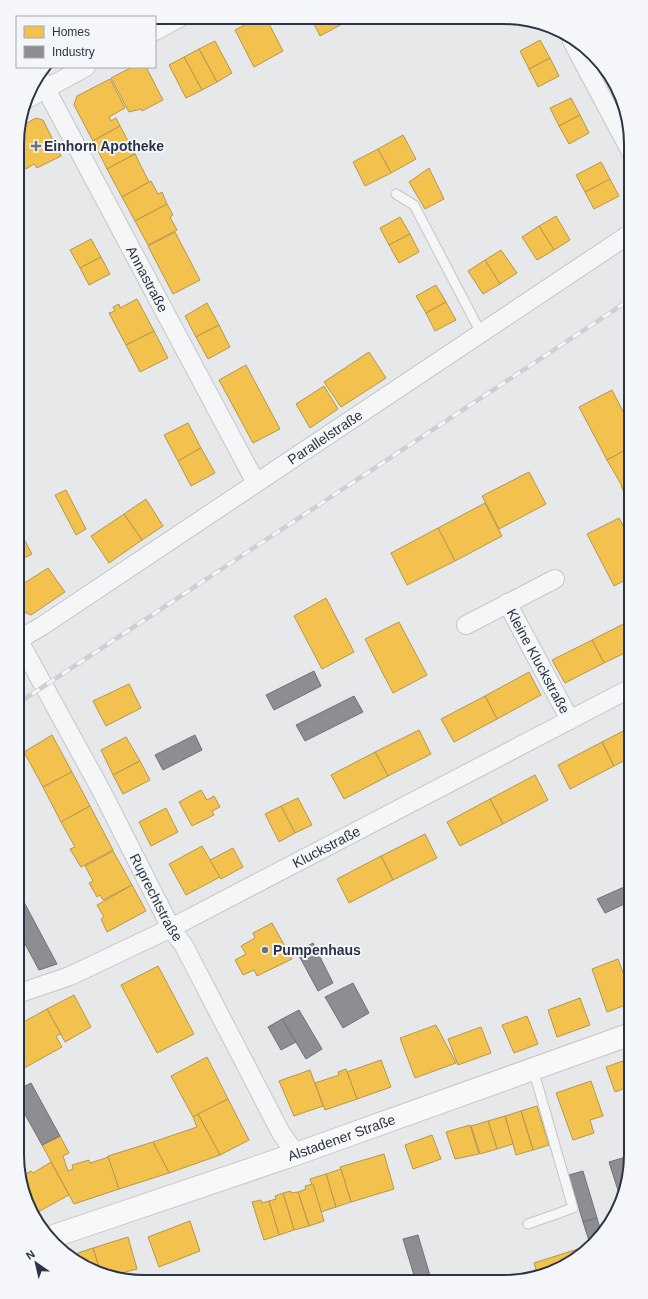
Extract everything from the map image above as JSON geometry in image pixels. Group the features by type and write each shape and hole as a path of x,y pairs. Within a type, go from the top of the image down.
{"street":[{"path":"156,30 168,24"},
{"path":"576,48 624,139"},
{"path":"42,82 83,68"},
{"name":"Annastraße","path":"42,82 256,483"},
{"name":"Parallelstraße","path":"24,636 48,622 624,237"},
{"name":"Kleine Kluckstraße","path":"466,624 555,578"},
{"name":"Kleine Kluckstraße","path":"507,603 570,720"},
{"name":"Ruprechtstraße","path":"24,651 101,790 171,928 187,953 282,1133 296,1154"},
{"name":"Kluckstraße","path":"24,988 70,976 171,928 624,692"},
{"name":"Alstadener Straße","path":"55,1236 296,1154 624,1036"}],"lane":[{"path":"396,194 414,205 481,333"},
{"path":"528,1224 573,1208 533,1069"}],"building: Homes":[{"path":"246,24 269,24 283,51 254,67 235,30"},
{"path":"314,24 342,24 320,36"},
{"path":"540,40 550,58 529,69 520,51"},
{"path":"215,41 232,73 217,82 199,49"},
{"path":"199,49 217,82 202,90 184,57"},
{"path":"184,57 202,90 186,98 169,65"},
{"path":"550,58 559,76 538,87 529,69"},
{"path":"130,68 147,68 163,100 142,111 141,109 129,112 111,78"},
{"path":"110,79 125,108 109,117 111,121 116,118 120,126 93,141 74,105 77,96"},
{"path":"571,98 580,115 559,126 550,108"},
{"path":"580,115 589,133 569,144 559,126"},
{"path":"36,118 43,120 61,156 37,168 34,164 26,169 24,165 24,136 26,124"},
{"path":"120,126 135,154 107,169 93,141"},
{"path":"403,135 416,159 391,173 378,149"},
{"path":"378,149 391,173 365,186 353,162"},
{"path":"135,154 149,182 122,197 107,169"},
{"path":"601,162 610,179 585,192 576,175"},
{"path":"429,168 444,199 425,209 409,182"},
{"path":"610,179 619,196 594,209 585,192"},
{"path":"151,181 158,194 162,192 167,204 135,221 122,197"},
{"path":"167,204 173,215 170,217 177,230 148,245 135,221"},
{"path":"556,216 570,240 554,250 539,226"},
{"path":"400,217 410,234 389,245 380,228"},
{"path":"539,226 554,250 537,260 522,237"},
{"path":"175,232 200,280 173,294 148,246"},
{"path":"410,234 419,252 399,263 389,245"},
{"path":"91,239 101,257 80,268 70,250"},
{"path":"501,250 517,273 500,284 485,260"},
{"path":"101,257 110,274 89,285 80,268"},
{"path":"485,260 500,284 483,294 468,271"},
{"path":"436,285 446,302 426,313 416,296"},
{"path":"137,299 154,331 126,345 109,313 115,311 113,307 119,304 120,308"},
{"path":"446,302 456,320 435,331 426,313"},
{"path":"207,303 219,325 196,337 185,316"},
{"path":"219,325 230,347 208,359 196,337"},
{"path":"154,331 168,358 140,372 126,345"},
{"path":"369,352 386,378 341,407 324,382"},
{"path":"246,365 280,429 253,443 219,380"},
{"path":"324,386 338,409 310,428 296,404"},
{"path":"612,390 624,413 624,451 607,460 579,407"},
{"path":"188,423 201,448 178,461 164,435"},
{"path":"201,448 215,473 191,486 178,461"},
{"path":"624,451 624,492 622,486 607,460"},
{"path":"529,472 546,504 499,529 482,496"},
{"path":"66,490 86,529 76,535 55,495"},
{"path":"146,499 163,526 142,540 124,514"},
{"path":"485,503 502,536 455,561 438,528"},
{"path":"124,514 142,540 109,563 91,536"},
{"path":"619,518 624,527 624,581 614,586 587,534"},
{"path":"438,528 455,561 407,585 391,553"},
{"path":"24,539 32,554 24,558"},
{"path":"48,568 65,592 31,615 24,612 24,583"},
{"path":"326,598 354,652 322,669 294,616"},
{"path":"399,622 427,675 393,693 365,639"},
{"path":"624,624 624,653 604,663 592,640"},
{"path":"592,640 604,663 565,683 552,660"},
{"path":"529,672 541,695 497,719 485,696"},
{"path":"129,684 141,708 106,726 93,701"},
{"path":"485,696 497,719 454,742 441,719"},
{"path":"419,730 431,754 388,776 375,752"},
{"path":"624,731 624,761 614,766 602,742"},
{"path":"52,735 72,772 43,787 24,752"},
{"path":"126,737 140,761 113,775 101,750"},
{"path":"602,742 614,766 570,789 558,765"},
{"path":"375,752 388,776 344,799 331,775"},
{"path":"140,761 150,780 123,794 113,775"},
{"path":"72,772 90,806 61,822 43,787"},
{"path":"535,775 548,800 503,824 490,799"},
{"path":"201,790 207,800 214,796 220,807 212,811 214,815 192,826 179,802"},
{"path":"298,798 312,825 295,833 281,806"},
{"path":"490,799 503,824 460,846 447,822"},
{"path":"90,806 113,850 81,867 70,849 75,847 61,822"},
{"path":"281,806 295,833 279,842 265,814"},
{"path":"166,808 178,832 151,846 139,822"},
{"path":"425,834 437,858 393,880 381,856"},
{"path":"202,846 220,877 186,895 169,864"},
{"path":"233,848 243,867 221,879 210,860"},
{"path":"113,851 132,885 103,900 100,895 97,897 89,883 93,881 85,866"},
{"path":"381,856 393,880 349,903 337,879"},
{"path":"132,885 146,911 107,932 101,919 104,917 97,905"},
{"name":"Pumpenhaus","path":"272,923 292,959 257,976 254,970 243,975 235,960 246,954 241,946 255,938 253,933"},
{"path":"618,959 624,975 624,1006 607,1012 592,969"},
{"path":"158,966 194,1034 157,1053 121,985"},
{"path":"74,995 91,1027 65,1042 47,1009"},
{"path":"580,998 590,1025 557,1037 548,1010"},
{"path":"47,1009 61,1034 56,1036 62,1047 24,1068 24,1022"},
{"path":"527,1016 538,1044 514,1053 502,1025"},
{"path":"436,1025 456,1063 415,1078 400,1038"},
{"path":"481,1027 491,1053 458,1065 448,1039"},
{"path":"207,1057 228,1099 193,1117 171,1076"},
{"path":"381,1060 391,1087 357,1099 347,1072"},
{"path":"624,1061 624,1089 615,1092 606,1067"},
{"path":"346,1069 357,1099 325,1110 315,1083 339,1075 338,1072"},
{"path":"310,1070 323,1106 294,1116 279,1081"},
{"path":"591,1081 603,1116 590,1120 594,1133 573,1140 556,1093"},
{"path":"228,1099 249,1140 220,1155 198,1114"},
{"path":"537,1106 549,1145 533,1150 521,1111"},
{"path":"521,1111 533,1150 516,1155 505,1116"},
{"path":"198,1114 220,1155 169,1173 153,1142 197,1127 193,1117"},
{"path":"505,1116 513,1144 497,1149 488,1121"},
{"path":"488,1121 497,1149 480,1154 471,1126"},
{"path":"470,1125 479,1154 455,1159 446,1132"},
{"path":"432,1135 441,1159 413,1169 405,1145"},
{"path":"60,1136 69,1153 63,1156 68,1171 73,1169 72,1165 89,1160 90,1163 109,1157 119,1189 74,1204 42,1145"},
{"path":"153,1142 169,1173 119,1189 108,1156"},
{"path":"384,1154 394,1189 351,1202 340,1167"},
{"path":"51,1162 69,1195 38,1212 30,1194 26,1178 26,1174 31,1171 33,1173"},
{"path":"341,1169 351,1202 336,1207 326,1174"},
{"path":"326,1174 336,1207 321,1212 310,1179"},
{"path":"313,1184 324,1221 309,1226 298,1192 306,1189 305,1186"},
{"path":"291,1191 291,1193 298,1192 309,1226 294,1230 283,1193"},
{"path":"283,1193 294,1230 279,1235 269,1201 276,1199 275,1196"},
{"path":"261,1200 262,1203 269,1201 279,1235 264,1240 252,1202"},
{"path":"190,1221 200,1251 159,1267 148,1237"},
{"path":"128,1237 137,1269 122,1273 99,1266 93,1248"},
{"path":"93,1248 99,1266 84,1259 76,1254"},
{"path":"578,1249 557,1263 543,1269 536,1271 534,1263"}],"building: Industry":[{"path":"314,671 321,686 274,710 266,695"},
{"path":"354,696 363,712 305,741 296,725"},
{"path":"195,735 202,750 163,770 155,755"},
{"path":"624,887 624,904 605,913 597,899"},
{"path":"24,902 57,964 39,970 24,942"},
{"path":"313,943 333,983 318,991 297,952"},
{"path":"353,983 369,1013 343,1028 325,997"},
{"path":"299,1010 322,1049 306,1059 282,1019"},
{"path":"282,1019 296,1042 281,1050 268,1027"},
{"path":"31,1083 60,1136 42,1145 24,1113 24,1086"},
{"path":"624,1158 622,1178 619,1192 609,1162"},
{"path":"583,1171 597,1218 583,1222 569,1175"},
{"path":"597,1218 600,1227 589,1240 583,1222"},
{"path":"418,1235 430,1275 414,1275 403,1239"}],"railway":[{"path":"24,699 624,304"}],"place":[{"name":"Einhorn Apotheke","path":"36,146"},
{"name":"Pumpenhaus","path":"265,950"}]}
